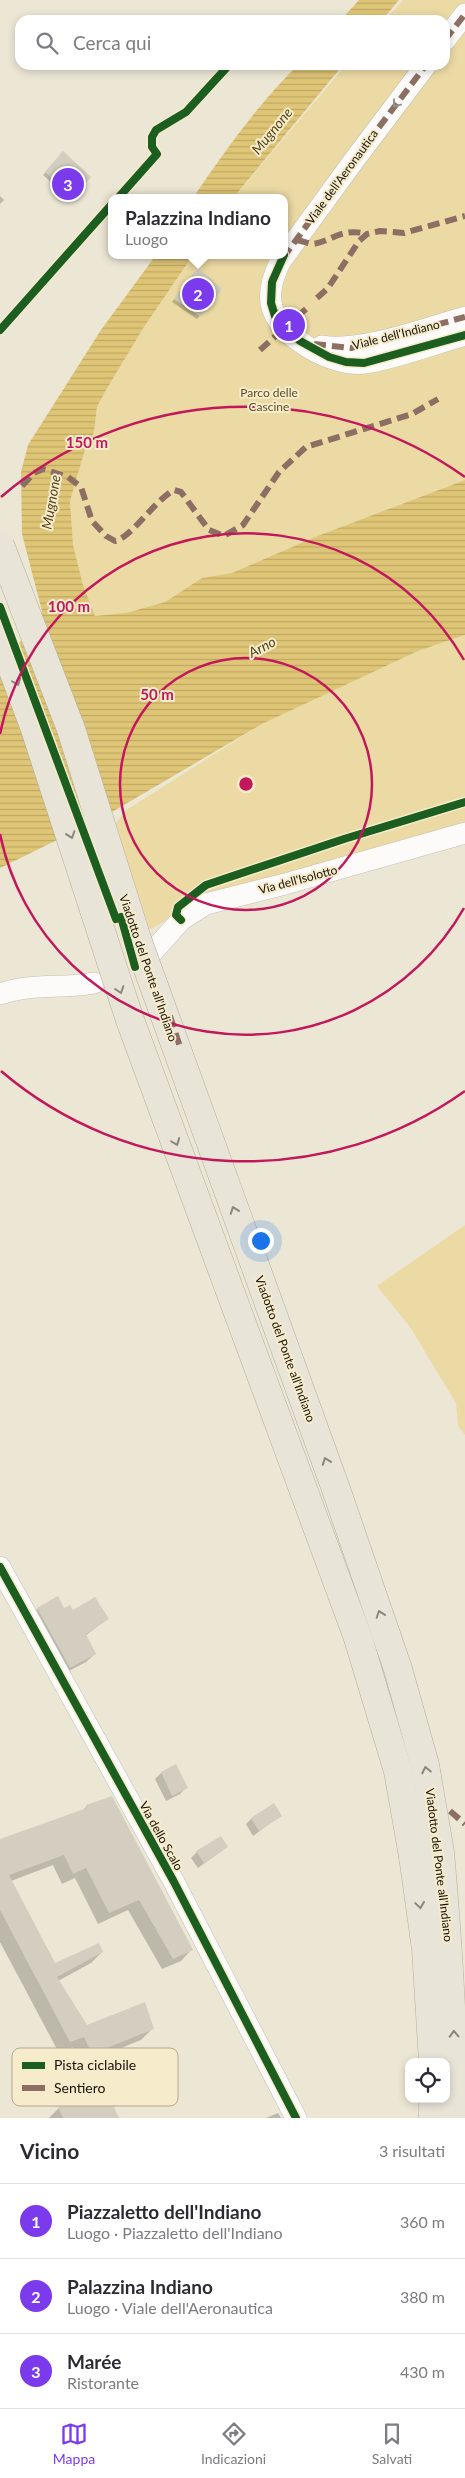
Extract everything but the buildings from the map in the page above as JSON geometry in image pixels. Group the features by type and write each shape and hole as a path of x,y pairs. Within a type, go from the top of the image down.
{"highway":[{"name":"Viadotto del Ponte all'Indiano","path":"0,545 71,729 140,948 337,1492 398,1669 425,1764 440,1852 453,2008 454,2118"},
{"name":"Viadotto del Ponte all'Indiano","path":"0,636 37,735 130,1020 358,1638 398,1771 413,1856 426,1949 433,2058"},
{"path":"433,2103 433,2118"}],"street":[{"path":"450,34 465,14"},
{"name":"Viale dell'Aeronautica","path":"288,251 355,158 422,70"},
{"name":"Viale dell'Aeronautica","path":"282,259 273,276 271,295 276,316 285,328 300,341 328,352"},
{"name":"Viale dell'Indiano","path":"328,352 363,346 465,317"},
{"path":"328,352 364,363 465,335"},
{"name":"Via dell'Isolotto","path":"148,957 181,920 206,904 285,884 465,832"},
{"path":"0,994 26,988 94,983"},
{"name":"Via dello Scalo","path":"0,1567 174,1882 296,2118"}],"green space":[{"name":"Parco delle Cascine","path":"403,0 465,0 465,480 315,537 232,573 202,578 165,602 126,613 95,616 83,585 73,545 70,501 84,453 94,432 97,407 144,327 190,259 288,259 288,194 236,194 342,70 450,70 450,15 390,15"},
{"path":"465,635 465,822 204,900 147,931 116,823 126,810 262,724 418,651"},
{"path":"465,1225 465,1435 458,1426 456,1403 410,1327 377,1286"}],"water":[{"path":"359,0 399,0 386,15 346,15"},
{"name":"Mugnone","path":"293,70 339,70 236,194 196,194 255,112"},
{"path":"153,259 190,259 144,327 97,407 94,432 84,453 70,501 73,545 83,585 95,616 126,613 165,602 202,578 232,573 315,537 465,480 465,635 418,651 262,724 100,819 0,868 0,658 31,633 42,611 22,534 21,472 28,445 101,330"}],"marked path":[{"path":"450,34 465,14"},
{"path":"288,251 422,70"},
{"path":"317,298 328,288 359,241 367,234 380,231 404,233 465,216"},
{"path":"297,240 312,244 350,232 367,234"},
{"path":"260,350 306,309"},
{"path":"314,344 351,348 465,317"},
{"path":"22,486 34,473 43,469 68,477 81,487 92,521 106,536 115,541 128,533 158,502 174,490 181,492 209,530 224,536 243,525 279,472 306,447 412,414 438,399"},
{"path":"170,1016 181,1050"},
{"path":"450,1811 465,1824"}],"cycle path":[{"path":"122,194 157,154 152,147 152,137 156,130 186,112 224,70"},
{"path":"0,330 108,208"},
{"path":"282,259 272,282 271,303 275,316 300,341 329,357 346,362 364,363 465,335"},
{"path":"0,607 116,919 121,917 135,967"},
{"path":"181,920 176,915 178,907 206,885 344,839 465,802"},
{"path":"0,1567 174,1882 296,2118"}],"place":[{"name":"Marée","path":"68,184"},
{"name":"Palazzina Indiano","path":"198,294"},
{"name":"Piazzaletto dell'Indiano","path":"289,325"}],"water label":[{"name":"Arno","path":"262,647"}]}
